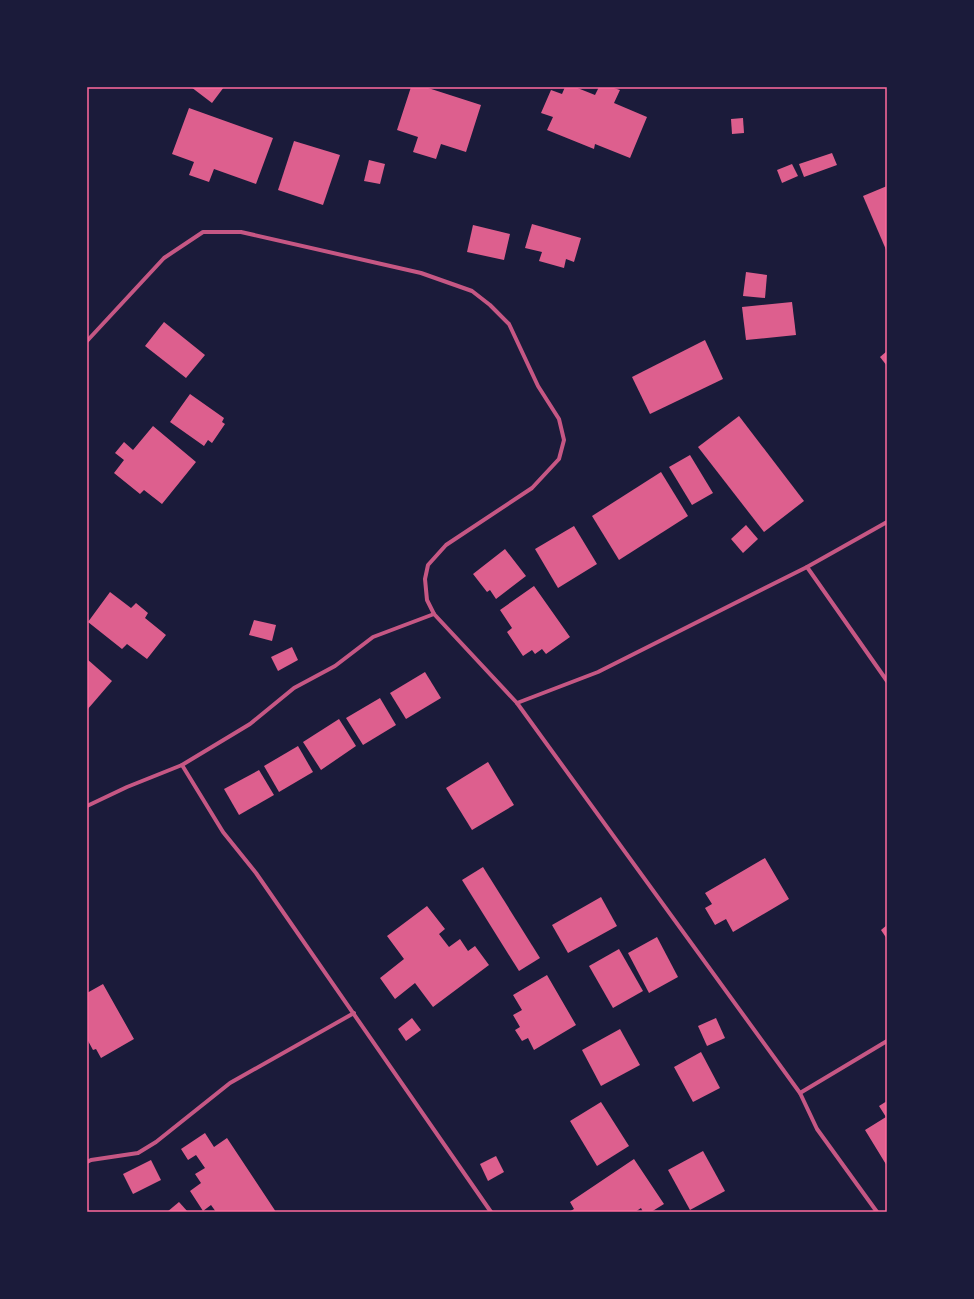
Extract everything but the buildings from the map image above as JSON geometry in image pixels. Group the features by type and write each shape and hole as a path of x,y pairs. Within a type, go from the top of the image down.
{"street":[{"path":"87,341 164,258 203,232 241,232 421,273 472,291 509,324 538,386 559,419 564,440 559,459 532,488 446,545 428,565 425,579 427,600 434,614 517,703 800,1093 817,1129 877,1212"},
{"path":"517,703 598,672 807,567 887,522"},
{"path":"807,567 887,681"},
{"path":"87,806 127,787 182,765 250,724 294,688 335,666 373,637 434,614"},
{"path":"182,765 223,832 256,873 491,1212"},
{"path":"87,1162 91,1160 138,1153 156,1142 230,1083 354,1013"},
{"path":"800,1093 887,1042"}]}
